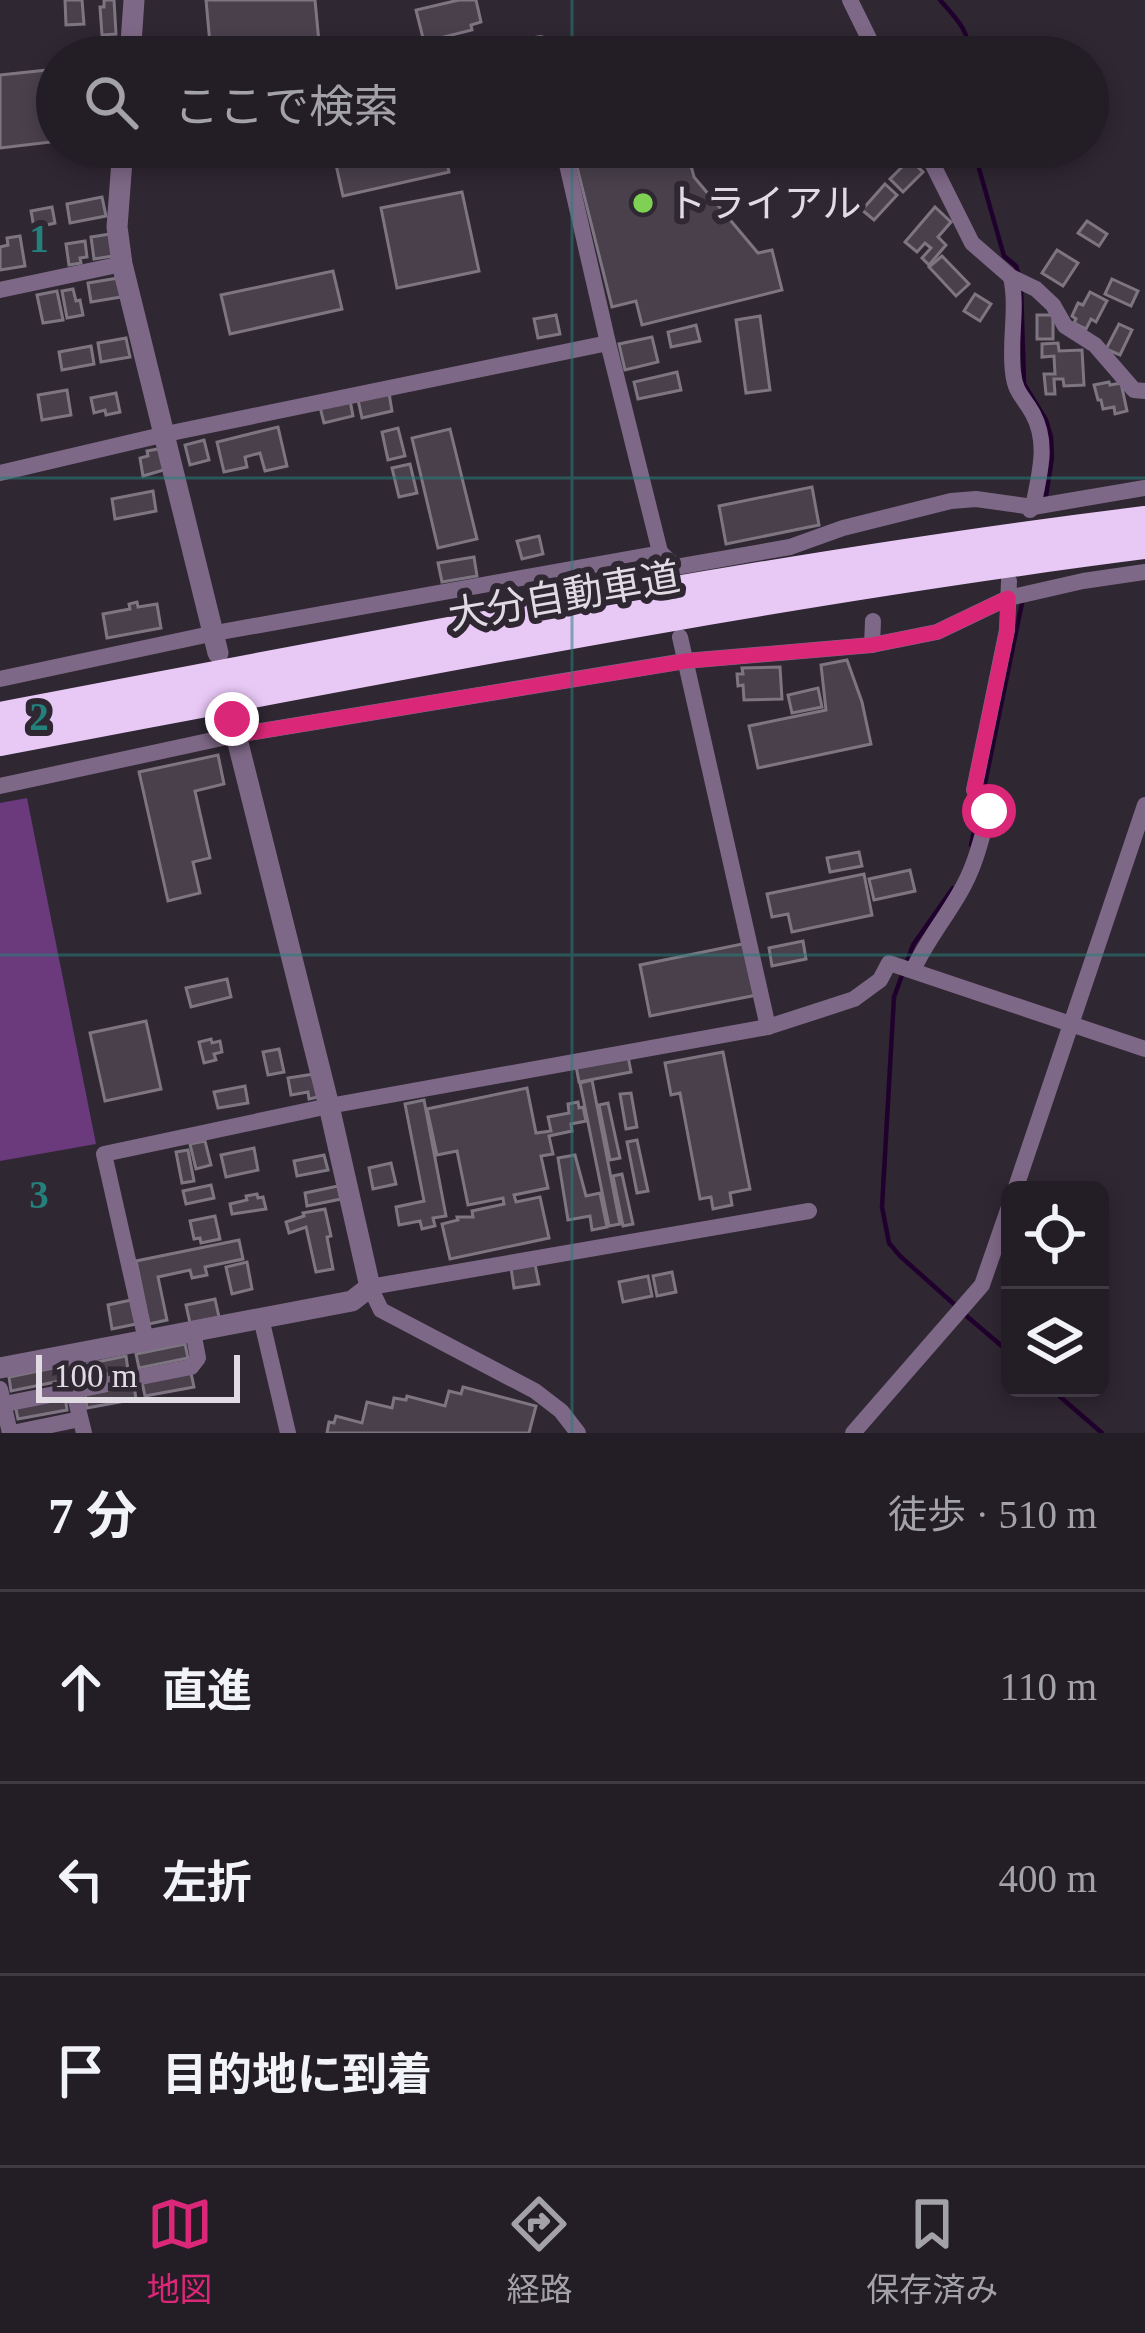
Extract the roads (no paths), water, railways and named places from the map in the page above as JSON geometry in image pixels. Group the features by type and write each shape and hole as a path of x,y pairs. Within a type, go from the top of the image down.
{"highway":[{"name":"大分自動車道","path":"0,717 688,588 1001,538 1145,521"},
{"name":"大分自動車道","path":"0,741 693,611 1145,544"}],"street":[{"path":"131,36 134,0"},
{"path":"850,0 868,36"},
{"path":"121,168 117,226 122,264 217,643"},
{"path":"568,168 666,576"},
{"path":"934,168 972,243 1053,305 1065,326 1095,345 1134,390 1145,391"},
{"path":"0,290 122,264"},
{"path":"1016,280 1012,368 1016,392 1032,413 1043,450 1036,508"},
{"path":"0,473 608,343"},
{"path":"661,553 676,567 790,548 844,527 951,501 976,499 1036,508 1145,488"},
{"path":"0,679 217,643 661,553"},
{"path":"0,786 234,727 686,661 872,645 937,632 1016,592 1145,572"},
{"path":"905,967 958,895 975,863 989,811 974,790 1016,592"},
{"path":"872,645 873,621"},
{"path":"680,638 768,1027"},
{"path":"234,727 370,1287 381,1310 535,1390 578,1433"},
{"path":"1018,1181 1145,805"},
{"path":"146,1340 104,1154 329,1106 768,1027 854,999 880,980 889,963 1145,1049"},
{"path":"0,1368 352,1301 370,1287 809,1211"},
{"path":"853,1433 982,1285 1001,1230"},
{"path":"261,1318 288,1433"},
{"path":"65,1356 73,1390 82,1426 11,1433 1,1399 73,1390 191,1366 198,1358 193,1331"}],"waterway":[{"path":"940,0 966,36"},
{"path":"979,168 1004,256 1019,276"},
{"path":"1021,287 1024,384 1051,437 1045,502"},
{"path":"983,793 1023,598"},
{"path":"971,845 979,810"},
{"path":"953,888 913,945 894,997 882,1207 889,1243 955,1305"},
{"path":"963,1313 1001,1345"},
{"path":"1060,1397 1102,1433"}],"place":[{"name":"トライアル","path":"643,203"}]}
